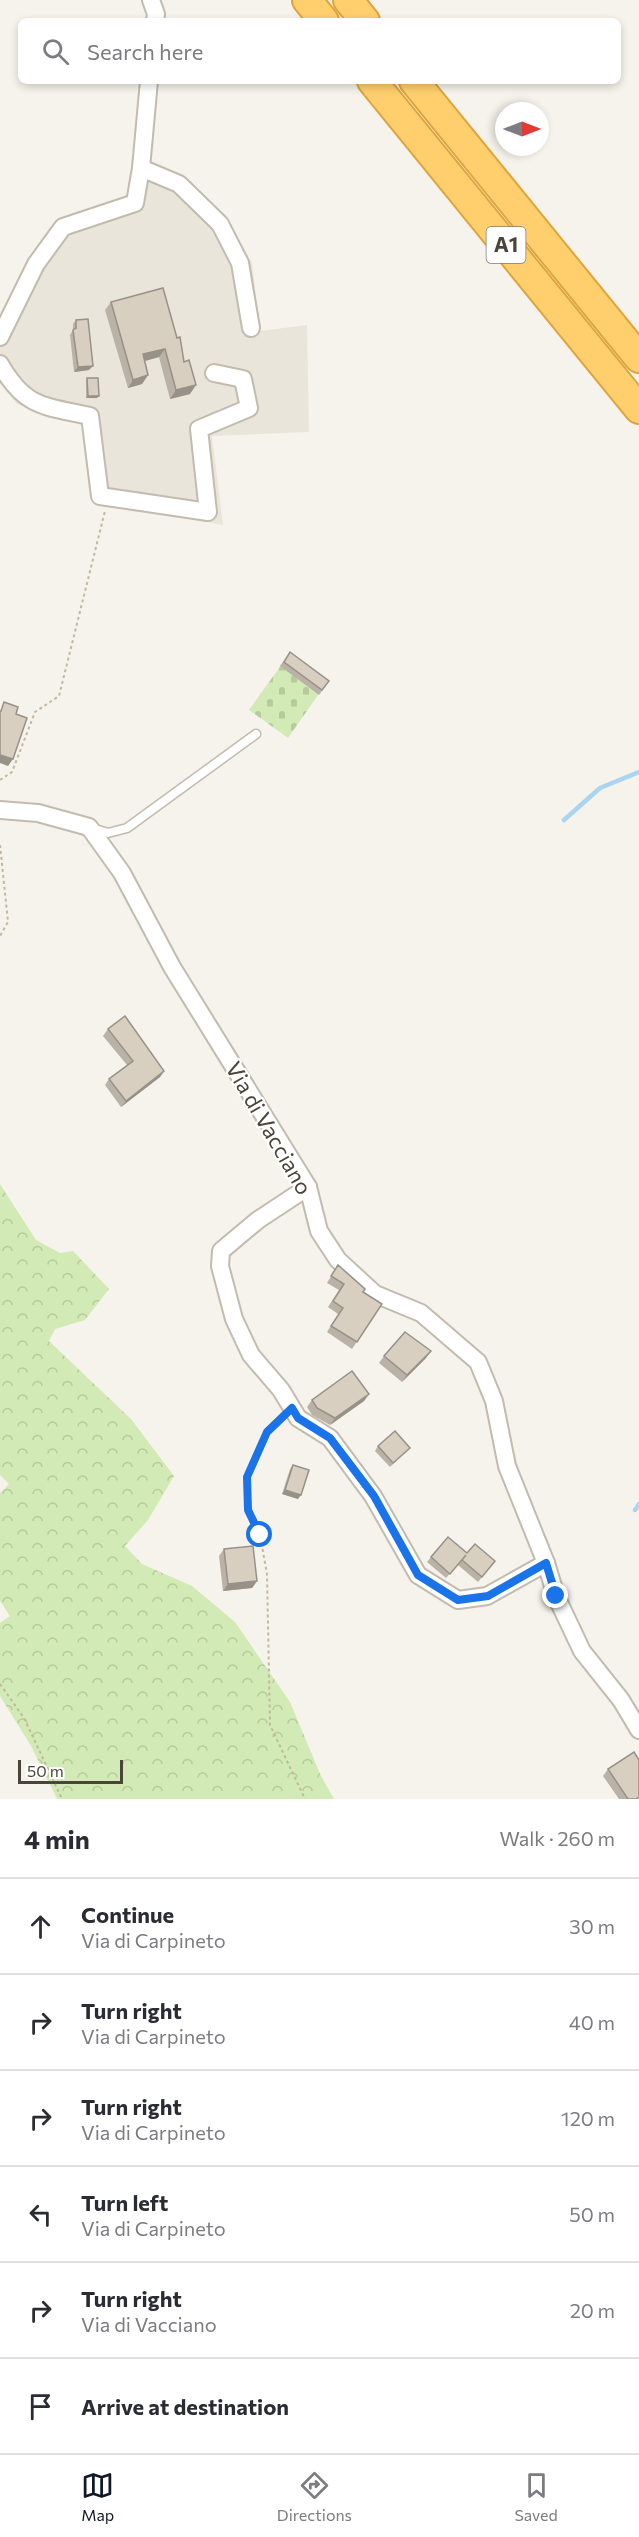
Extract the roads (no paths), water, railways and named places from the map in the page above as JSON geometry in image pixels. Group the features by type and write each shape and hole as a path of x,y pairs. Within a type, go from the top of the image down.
{"highway":[{"path":"307,0 322,18"},
{"path":"348,0 363,18"},
{"name":"A1","path":"374,84 639,409"},
{"name":"A1","path":"416,84 639,357"}],"street":[{"path":"151,0 154,18"},
{"path":"0,337 36,264 63,227 135,202 150,84"},
{"path":"141,168 179,184 220,224 240,263 251,328"},
{"path":"0,364 10,381 34,404 90,416 100,496 208,512 199,429 249,408 243,379 213,373"},
{"path":"0,810 38,813 89,826"},
{"name":"Via di Vacciano","path":"89,826 122,873 172,967 308,1187 320,1231 338,1260 375,1294 421,1313 477,1362 494,1401 507,1466 546,1563 556,1596 582,1651 621,1700 639,1730"},
{"path":"308,1187 258,1220 221,1251 220,1266 234,1319 251,1355 281,1390 298,1418 330,1438 374,1496 418,1575 458,1600 488,1596 546,1563"}],"lane":[{"path":"89,826 108,833 127,828 256,734"}],"waterway":[{"path":"564,820 600,788 639,772"},
{"path":"635,1510 639,1504"}]}
